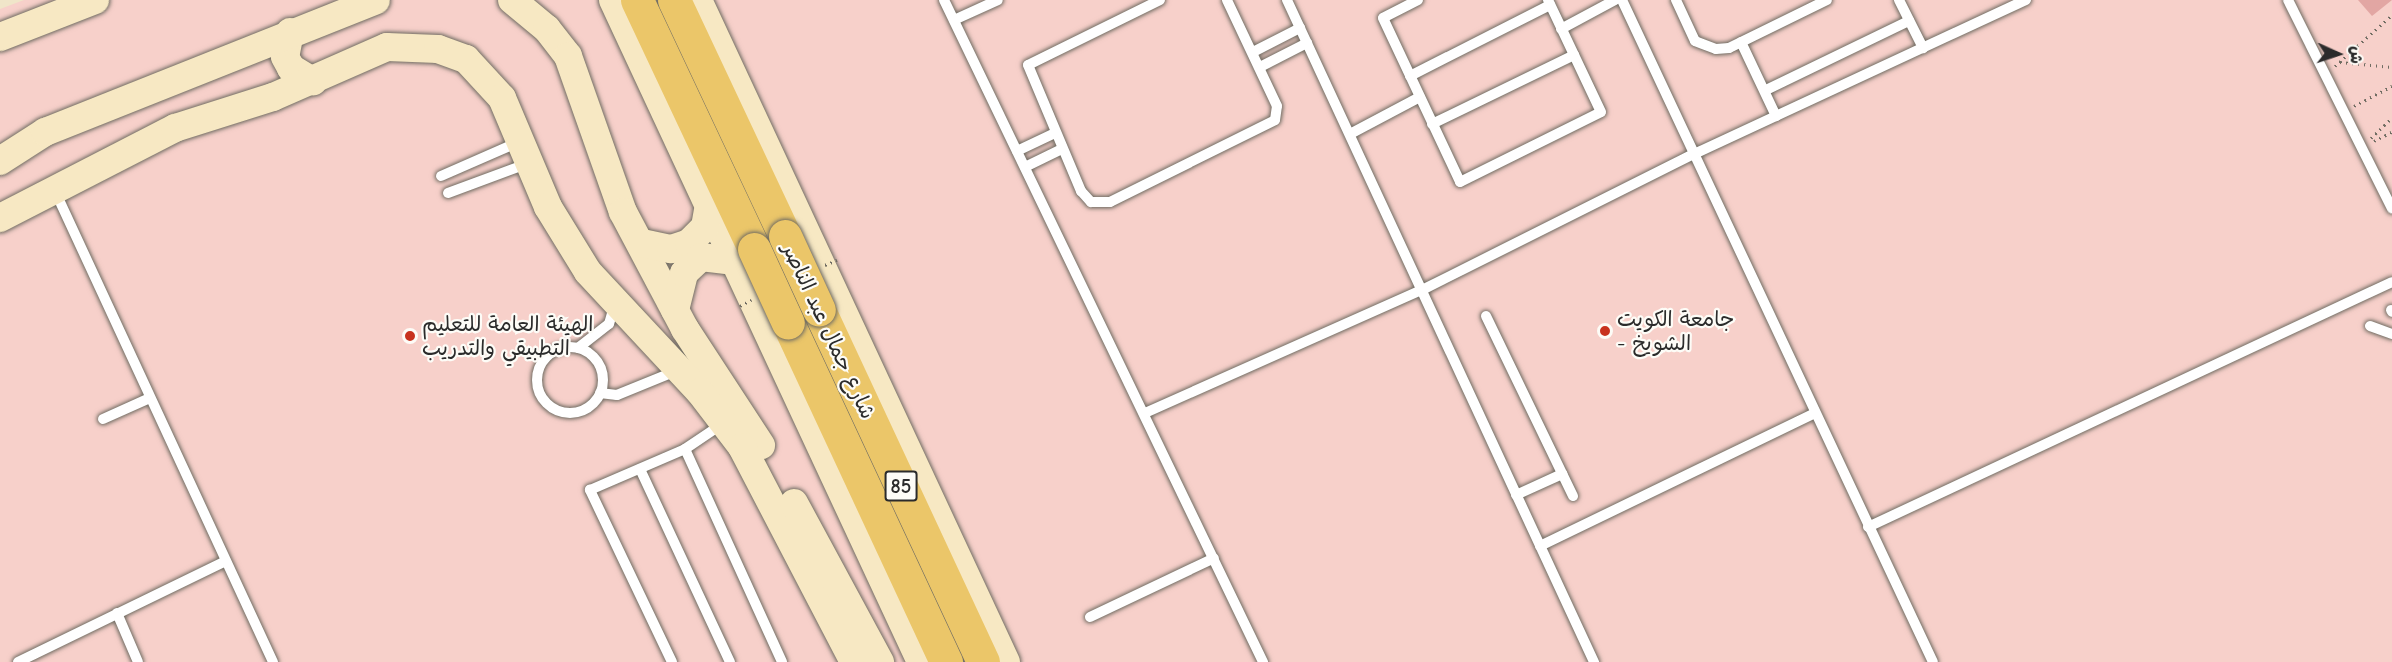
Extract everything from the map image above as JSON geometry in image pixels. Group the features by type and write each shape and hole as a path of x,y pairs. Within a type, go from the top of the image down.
{"highway":[{"name":"شارع جمال عبد الناصر","path":"637,0 946,662"},
{"name":"شارع جمال عبد الناصر","path":"674,0 983,662"}],"street":[{"path":"0,37 95,0"},
{"path":"2,157 45,132 290,32 376,0"},
{"path":"512,0 548,29 568,56 623,212 642,243 675,310 737,404 880,662"},
{"path":"613,0 921,662"},
{"path":"698,0 1006,662"},
{"path":"290,32 288,63 313,81"},
{"path":"253,47 268,57 276,73 273,97"},
{"path":"0,218 53,188 176,128 273,97 387,47 438,49 466,59 486,78 588,272 725,422 854,662"},
{"path":"642,243 671,249 689,243 705,227 709,205"},
{"path":"675,310 684,273 700,257 735,261"}],"lane":[{"path":"944,0 1263,662"},
{"path":"954,20 998,0"},
{"path":"1160,0 1028,65 1081,191 1091,202 1110,202 1267,127 1275,120 1276,106 1260,67 1227,0"},
{"path":"1287,0 1424,289 1594,662"},
{"path":"1410,76 1549,2 1601,112 1460,182 1432,124 1383,18 1418,0"},
{"path":"1561,29 1615,0"},
{"path":"1623,0 1933,662"},
{"path":"1676,0 1695,40 1716,49 1741,42 1827,0"},
{"path":"1899,0 1923,48"},
{"path":"1145,413 1424,289 1694,154 2026,0"},
{"path":"2288,0 2392,209"},
{"path":"1766,90 1909,21"},
{"path":"1253,52 1300,28"},
{"path":"1741,42 1766,90 1776,116"},
{"path":"1260,67 1307,43"},
{"path":"1432,124 1574,55"},
{"path":"1350,134 1420,97"},
{"path":"1017,151 1055,133"},
{"path":"1025,167 1062,148"},
{"path":"441,176 525,152"},
{"path":"447,193 525,152"},
{"path":"53,188 273,662"},
{"path":"1868,527 2392,282"},
{"path":"578,348 600,365 600,393 588,408 571,414 553,409 540,395 537,376 544,359 559,349 578,348 609,324 615,302"},
{"path":"1486,316 1573,496"},
{"path":"2370,326 2392,334"},
{"path":"600,393 617,395 679,370"},
{"path":"103,419 150,398"},
{"path":"1540,546 1815,413"},
{"path":"672,662 590,490 685,449 725,422"},
{"path":"685,449 782,662"},
{"path":"640,469 730,662"},
{"path":"1516,495 1562,474"},
{"path":"1089,617 1214,558"},
{"path":"18,662 226,561"},
{"path":"117,613 138,662"}],"path":[{"path":"2325,75 2392,15"},
{"path":"2340,62 2392,67"},
{"path":"2344,111 2392,86"},
{"path":"2362,148 2392,118"},
{"path":"2362,148 2392,132"}],"shaded area":[{"name":"جامعة الكويت - الشويخ","path":"24,0 2392,0 2392,662 0,662 0,9"}],"building":[{"path":"2358,0 2392,0 2372,16"}],"place":[{"name":"جامعة الكويت - الشويخ","path":"1605,331"},
{"name":"الهيئة العامة للتعليم التطبيقي والتدريب","path":"410,336"}]}
